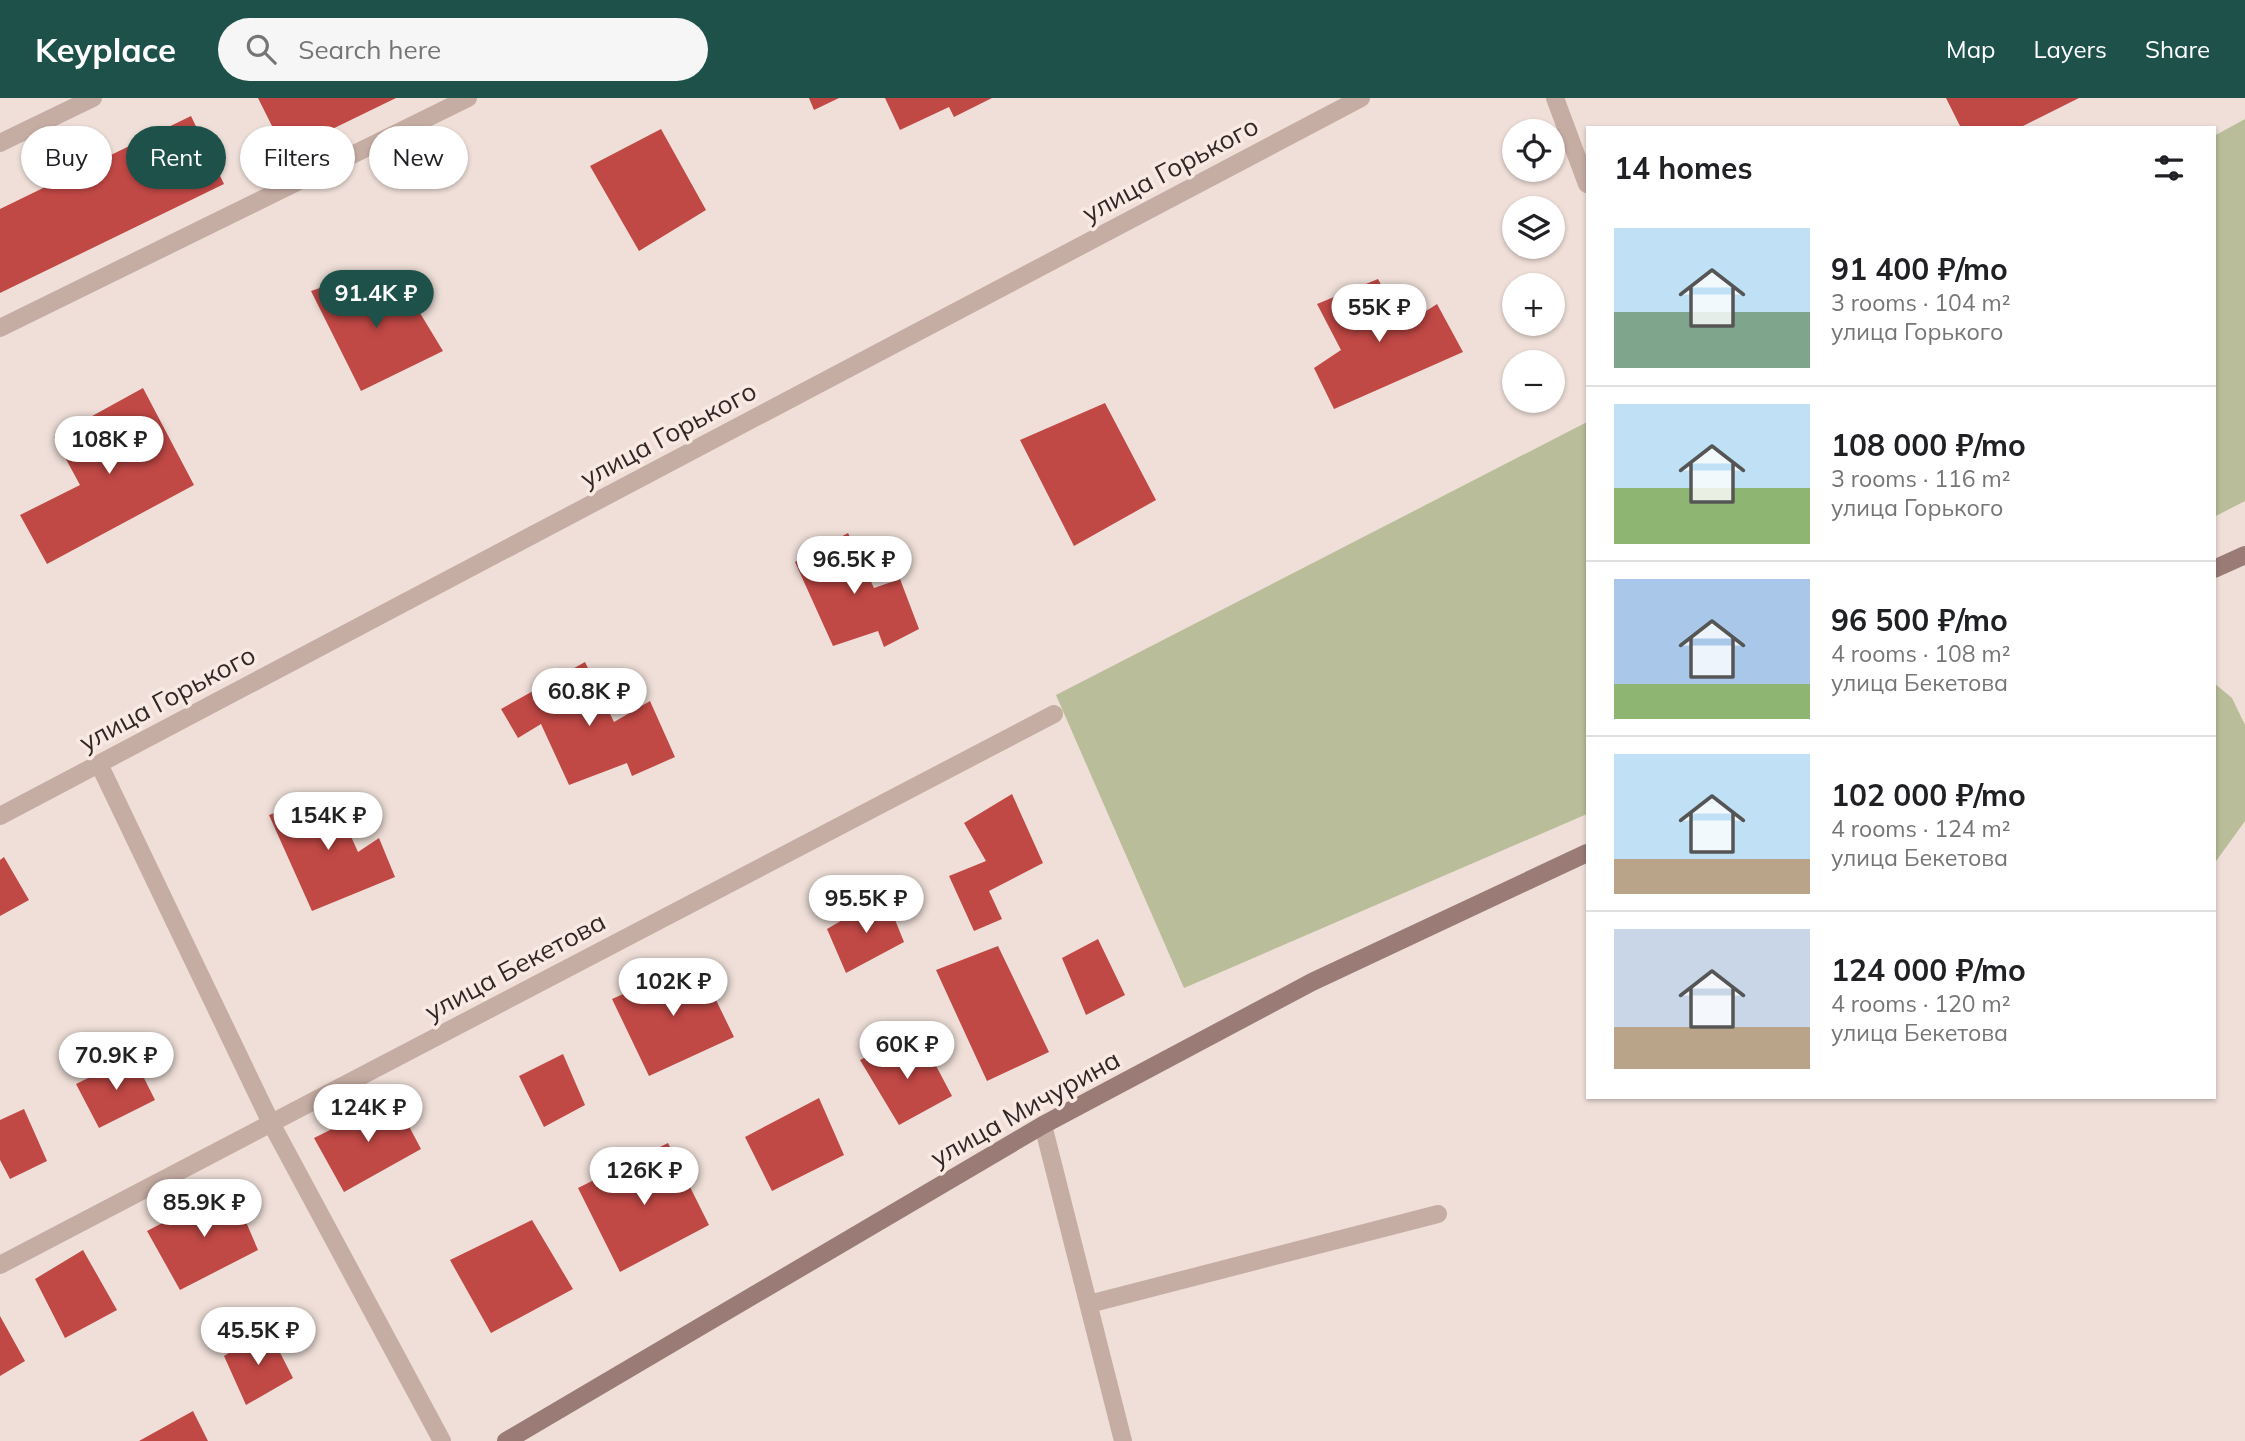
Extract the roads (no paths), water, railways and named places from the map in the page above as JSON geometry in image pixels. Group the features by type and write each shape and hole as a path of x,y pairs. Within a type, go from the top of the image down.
{"street":[{"path":"0,144 93,98"},
{"path":"0,328 468,98"},
{"name":"улица Горького","path":"0,816 1361,98"},
{"path":"1555,98 1586,181"},
{"path":"2216,568 2245,555"},
{"name":"улица Бекетова","path":"0,1265 1054,714"},
{"path":"99,764 271,1124 442,1441"},
{"name":"улица Мичурина","path":"506,1441 1043,1125 1312,982 1586,853"},
{"path":"1043,1125 1123,1441"},
{"path":"1089,1304 1438,1214"}]}
